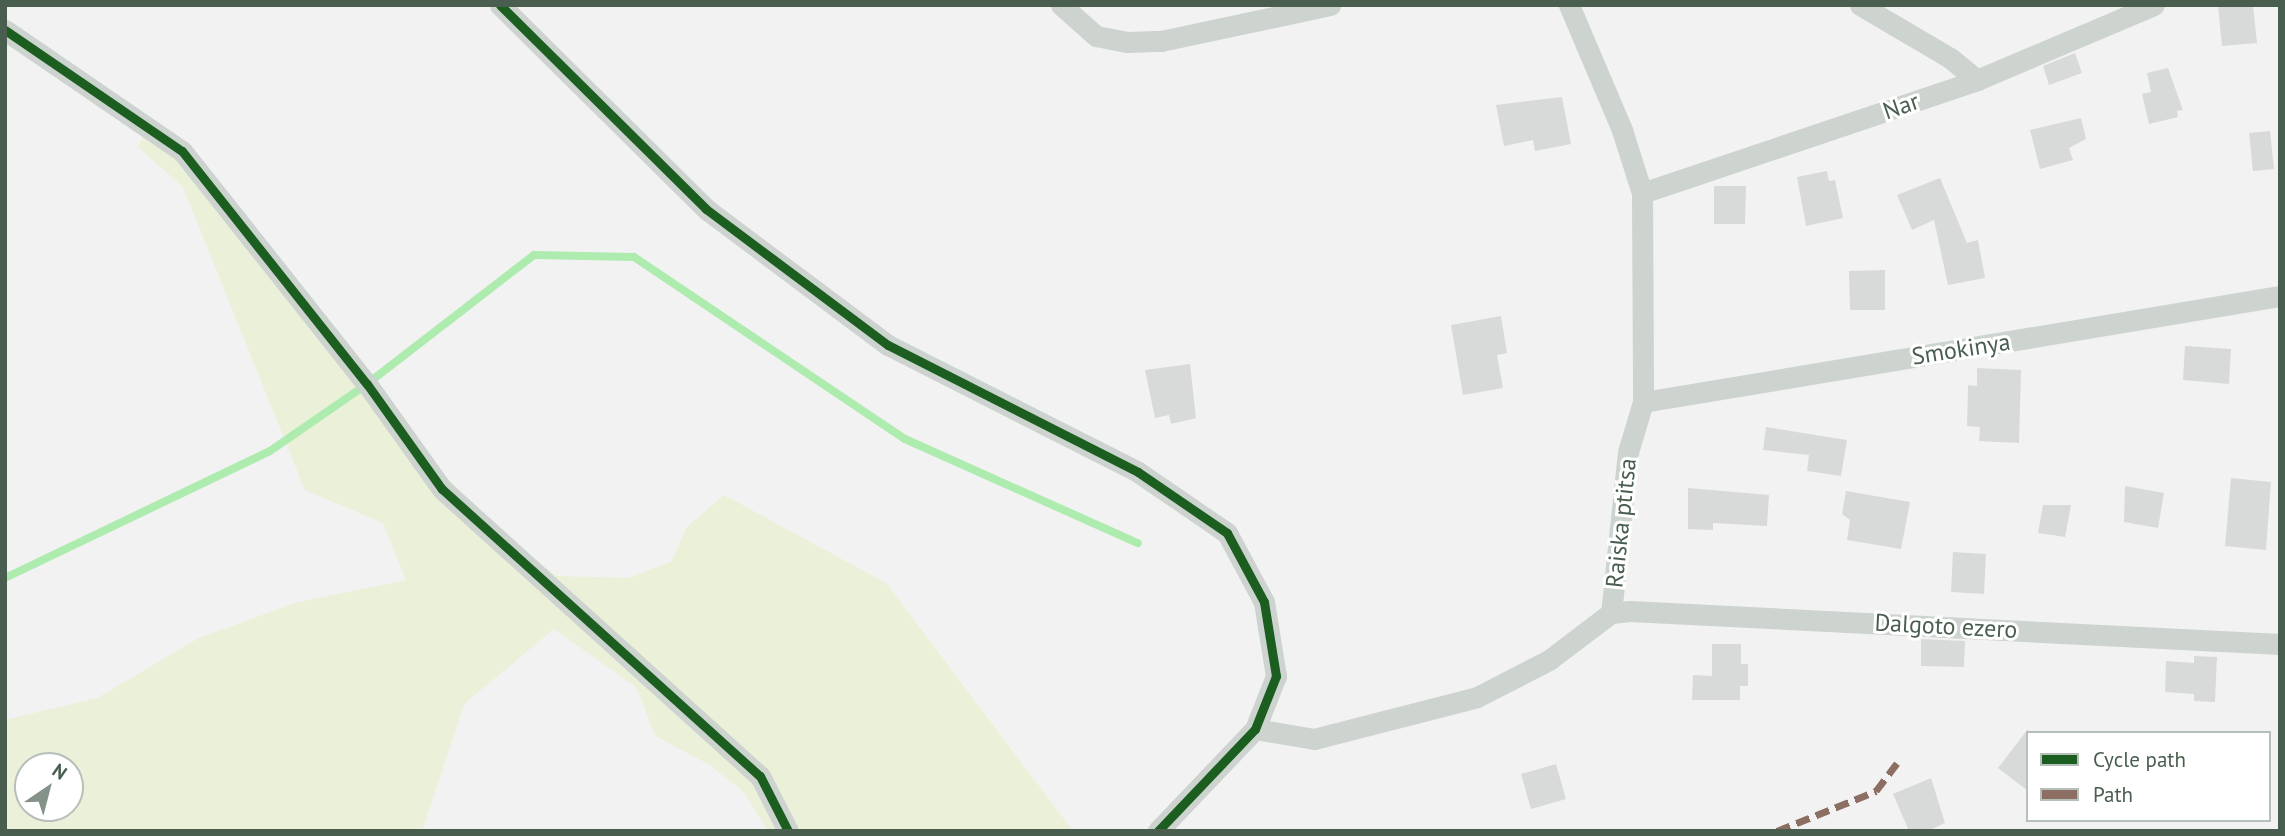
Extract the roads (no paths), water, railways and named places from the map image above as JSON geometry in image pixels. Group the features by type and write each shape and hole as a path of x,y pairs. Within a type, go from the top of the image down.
{"street":[{"path":"500,5 706,209 888,345 1138,472 1227,533 1264,602 1276,676 1255,729 1158,831"},
{"path":"1061,5 1096,36 1127,42 1161,41 1330,5"},
{"name":"Raiska ptitsa","path":"1255,729 1314,739 1477,697 1549,660 1611,613 1628,452 1643,402 1642,193 1622,130 1569,5"},
{"path":"1860,5 1950,58 1977,80"},
{"name":"Nar","path":"1642,193 1977,80 2154,5"},
{"path":"5,30 182,151 368,384 442,489 760,776 788,831"},
{"name":"Smokinya","path":"1643,402 2280,296"},
{"name":"Dalgoto ezero","path":"1611,613 1665,612 2280,644"}],"waterway":[{"path":"5,578 270,451 367,384 534,255 634,257 905,439 1138,543"}]}
